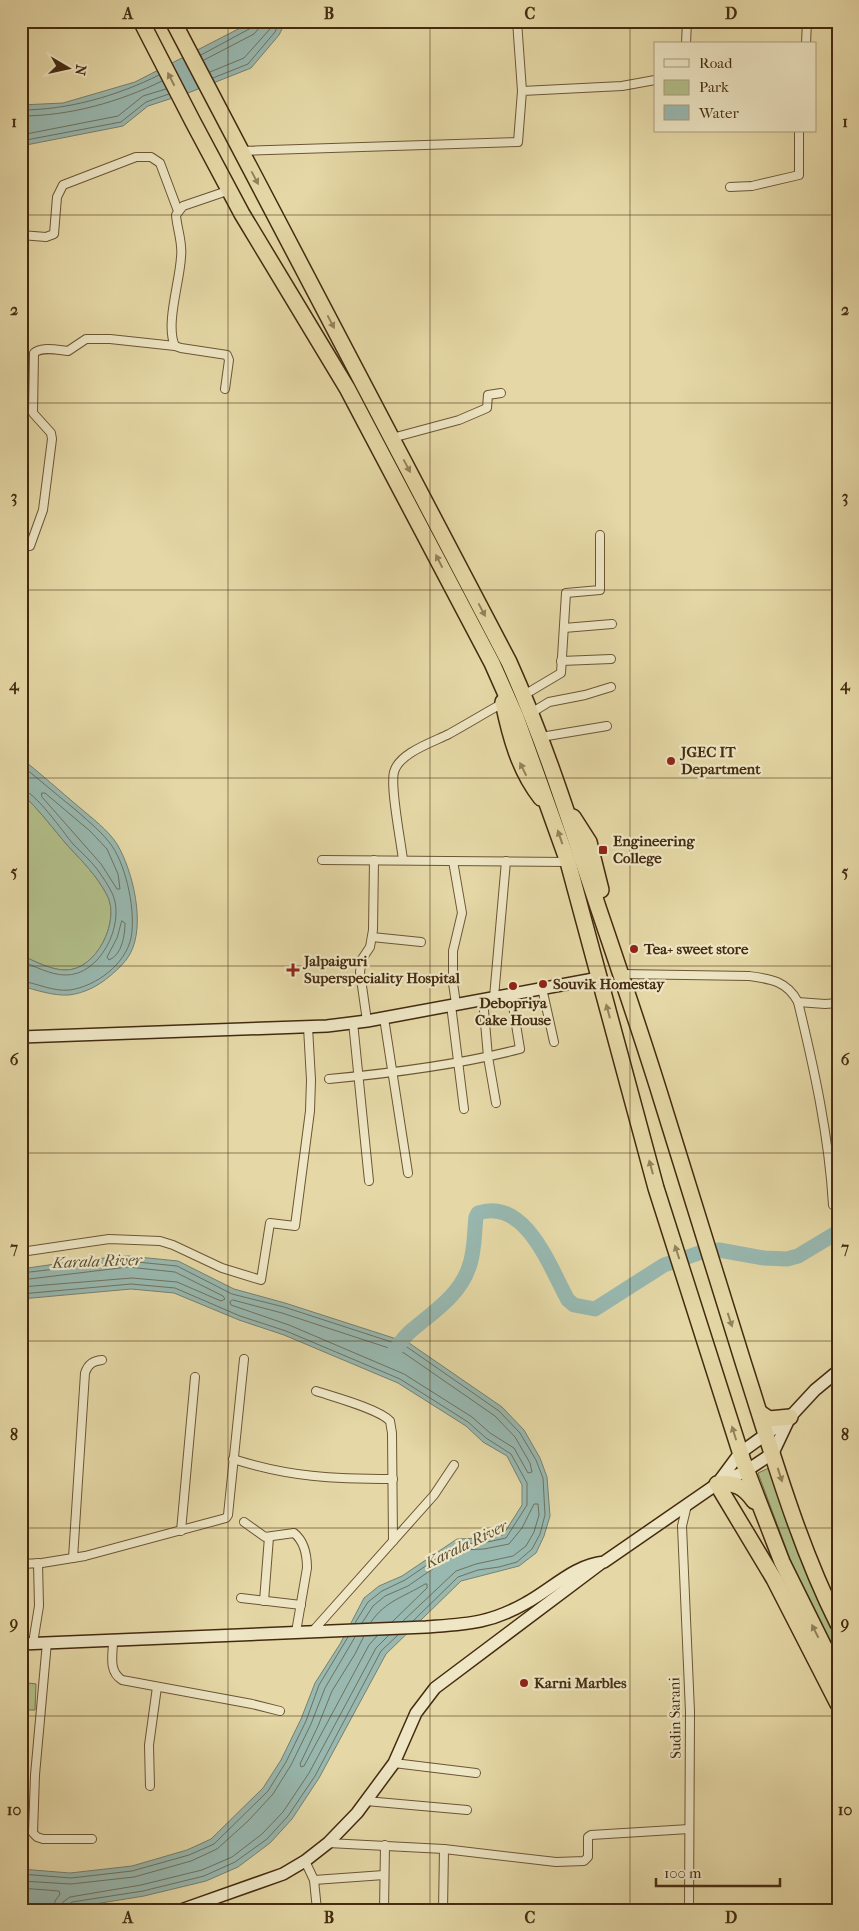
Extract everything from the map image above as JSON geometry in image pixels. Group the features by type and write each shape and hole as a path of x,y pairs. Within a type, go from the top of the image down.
{"highway":[{"path":"141,21 230,190 268,258 347,388 436,555 496,673 557,807 604,923 662,1099 715,1274 795,1521 814,1571 836,1616"},
{"path":"173,21 509,662 532,713 541,737 568,862 665,1214 740,1453 782,1562 838,1675"},
{"path":"496,673 520,764 532,786 557,807"},
{"path":"599,978 620,974"},
{"path":"760,1413 769,1419 790,1417"},
{"path":"762,1513 748,1493 740,1486 732,1483 717,1484 774,1579 838,1704"}],"street":[{"path":"241,152 518,142 522,91 516,21"},
{"path":"686,42 687,21"},
{"path":"806,42 808,21"},
{"path":"522,91 622,86 654,80"},
{"path":"730,187 752,186 799,175 799,132"},
{"path":"21,235 46,237 54,234 58,198 63,184 136,157 151,157 160,163 178,211"},
{"path":"175,346 171,336 182,249 176,215 183,206 230,190"},
{"path":"30,546 43,510 52,439 51,433 33,413 34,353 42,349 68,351 86,339 110,339 175,346 227,355 229,360 225,389"},
{"path":"392,438 459,420 487,408 488,395 501,393"},
{"path":"524,695 560,673 566,593 600,590 600,534"},
{"path":"564,628 612,624"},
{"path":"561,661 611,659"},
{"path":"532,713 549,702 585,695 611,687"},
{"path":"403,860 393,785 397,764 430,742 448,735 503,703"},
{"path":"541,737 607,726"},
{"path":"322,860 568,862"},
{"path":"367,1021 361,964 370,947 372,937 374,860"},
{"path":"453,861 462,913 453,951 453,983 458,1063 464,1109"},
{"path":"496,1103 488,1057 488,998 506,861"},
{"path":"372,937 421,942"},
{"path":"620,974 750,976 766,979 790,988 798,1002 811,1052 834,1205"},
{"path":"21,1036 308,1027 367,1021 599,978"},
{"path":"542,988 554,1042"},
{"path":"329,1079 392,1073 458,1063 520,1049 511,994"},
{"path":"798,1002 838,1003"},
{"path":"384,1018 408,1173"},
{"path":"353,1022 369,1181"},
{"path":"21,1252 109,1239 160,1241 222,1268 261,1280 270,1223 296,1226 310,1111 311,1080 308,1027"},
{"path":"21,1564 38,1564 73,1558 181,1531 227,1517 244,1359"},
{"path":"73,1558 85,1373 90,1363 95,1360 102,1360"},
{"path":"717,1484 740,1453 790,1417 815,1390 838,1371"},
{"path":"181,1531 195,1377"},
{"path":"316,1391 388,1419 392,1426 392,1541"},
{"path":"181,1910 283,1874 305,1861 328,1843 366,1802 394,1763 416,1713 435,1688 604,1562 717,1484 746,1470 773,1453 790,1417"},
{"path":"233,1459 280,1473 308,1477 393,1479"},
{"path":"312,1632 434,1495 454,1465"},
{"name":"Sudin Sarani","path":"687,1505 682,1526 690,1712 689,1910"},
{"path":"667,1519 682,1526"},
{"path":"244,1522 262,1536 270,1537 294,1533 302,1544 307,1559 307,1568 296,1632"},
{"path":"264,1601 270,1537"},
{"path":"38,1564 39,1606 27,1643 426,1627 486,1621 528,1603 580,1568 593,1563 604,1562"},
{"path":"241,1598 301,1605"},
{"path":"113,1641 112,1669 118,1677 127,1682 252,1704 280,1711"},
{"path":"47,1642 35,1775 33,1833 36,1837 43,1839 92,1839"},
{"path":"150,1786 149,1745 157,1687"},
{"path":"394,1763 476,1773"},
{"path":"366,1802 466,1810"},
{"path":"328,1843 444,1849 556,1862 584,1861 588,1857 588,1838 591,1835 689,1829"},
{"path":"384,1910 385,1845"},
{"path":"443,1910 444,1849"},
{"path":"305,1861 314,1880 317,1910"},
{"path":"314,1880 384,1875"}],"green space":[{"path":"21,793 85,864 107,895 111,918 103,943 96,954 76,968 65,970 54,968 21,955"},
{"path":"771,1467 819,1593 838,1632 838,1662 805,1599 758,1473"},
{"path":"21,1682 36,1684 35,1710 21,1710"}],"water":[{"path":"249,21 286,21 279,35 251,68 188,93 148,106 123,126 21,146 21,105 63,103 135,82 248,24"},
{"path":"21,758 109,834 123,855 136,898 137,928 135,942 130,954 121,966 105,980 80,993 57,995 21,986 21,955 54,968 65,970 76,968 96,954 103,943 111,918 107,895 94,875 40,812 21,793"},
{"name":"Karala River","path":"128,1256 178,1261 234,1289 285,1303 409,1343 502,1407 524,1430 540,1458 547,1477 550,1516 536,1553 519,1566 461,1581 386,1654 319,1778 292,1819 270,1843 238,1867 206,1881 144,1896 58,1910 21,1908 21,1869 70,1873 132,1866 187,1850 211,1839 263,1788 281,1760 301,1719 315,1683 340,1644 364,1598 379,1586 402,1576 457,1539 503,1535 522,1505 522,1485 507,1456 483,1442 466,1426 398,1383 284,1335 239,1320 174,1293 131,1289 21,1299 21,1269"}],"waterway":[{"path":"390,1357 403,1339 453,1294 465,1277 472,1255 478,1213 495,1211 510,1215 523,1225 544,1254 568,1300 574,1305 595,1309 664,1265 702,1252 719,1250 764,1258 787,1259 798,1256 838,1232"}],"place":[{"name":"JGEC IT Department","path":"671,761"},
{"name":"Engineering College","path":"603,850"},
{"name":"Tea+ sweet store","path":"634,949"},
{"name":"Jalpaiguri Superspeciality Hospital","path":"293,970"},
{"name":"Souvik Homestay","path":"543,984"},
{"name":"Debopriya Cake House","path":"513,986"},
{"name":"Karni Marbles","path":"524,1683"}]}
